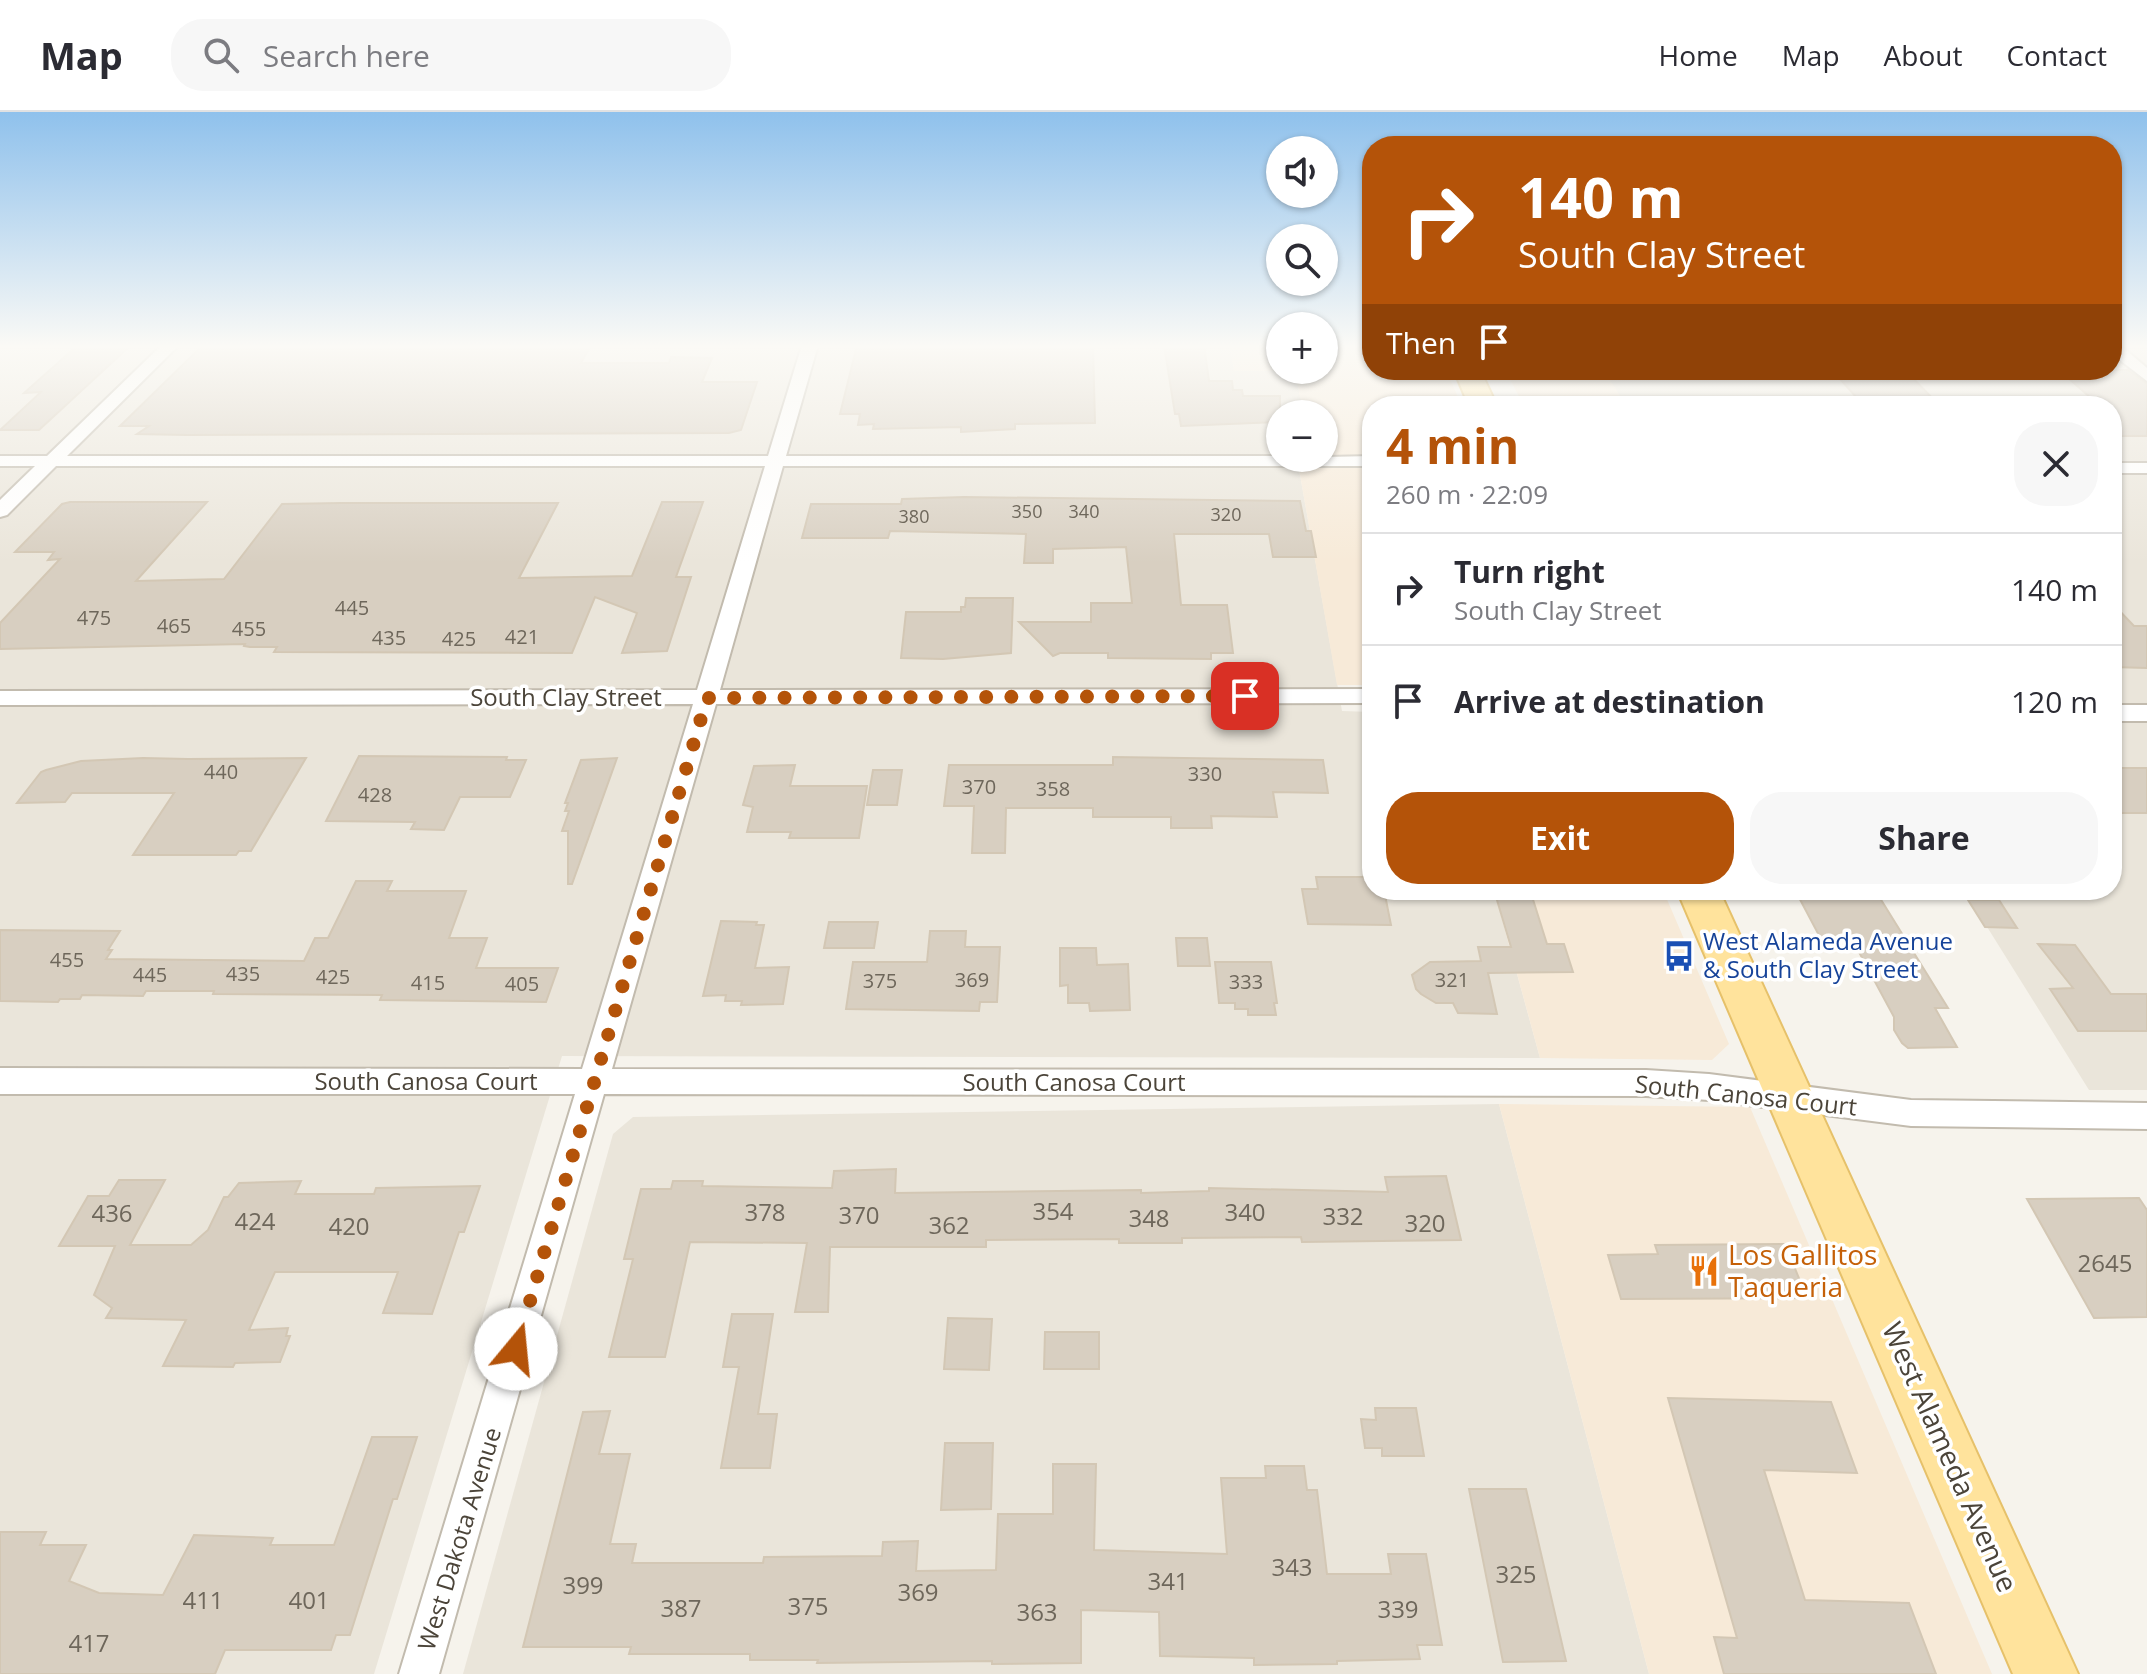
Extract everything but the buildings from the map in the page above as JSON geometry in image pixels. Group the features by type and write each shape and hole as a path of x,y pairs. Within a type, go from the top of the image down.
{"main road":[{"name":"West Alameda Avenue","path":"1702,900 2046,1674"}],"street":[{"path":"0,511 96,418"},
{"name":"West Dakota Avenue","path":"419,1674 596,1083 789,418"},
{"path":"0,461 1362,461"},
{"path":"2122,468 2147,468"},
{"name":"South Clay Street","path":"0,698 1362,696"},
{"path":"2122,713 2147,713"},
{"name":"South Canosa Court","path":"0,1081 1646,1083 1911,1113 2147,1116"}],"shaded area":[{"path":"0,418 1266,418 1266,472 1299,472 1342,711 1362,712 1362,900 1497,900 1540,1058 562,1056 374,1674 0,1674"},
{"path":"1338,418 1362,418 1362,685 1337,685 1299,472 1338,472"},
{"path":"2122,418 2147,418 2147,1090 2089,1090 1970,900 2122,900"},
{"path":"1497,900 1667,900 1729,1044 1712,1060 1540,1058"},
{"path":"1499,1104 1649,1674 463,1674 613,1134 633,1117"},
{"path":"1499,1104 1750,1107 1992,1674 1649,1674"}],"place":[{"name":"West Alameda Avenue & South Clay Street","path":"1679,956"},
{"name":"Los Gallitos Taqueria","path":"1704,1271"}],"route":[{"path":"516,1349 707,698 1245,696"}]}
